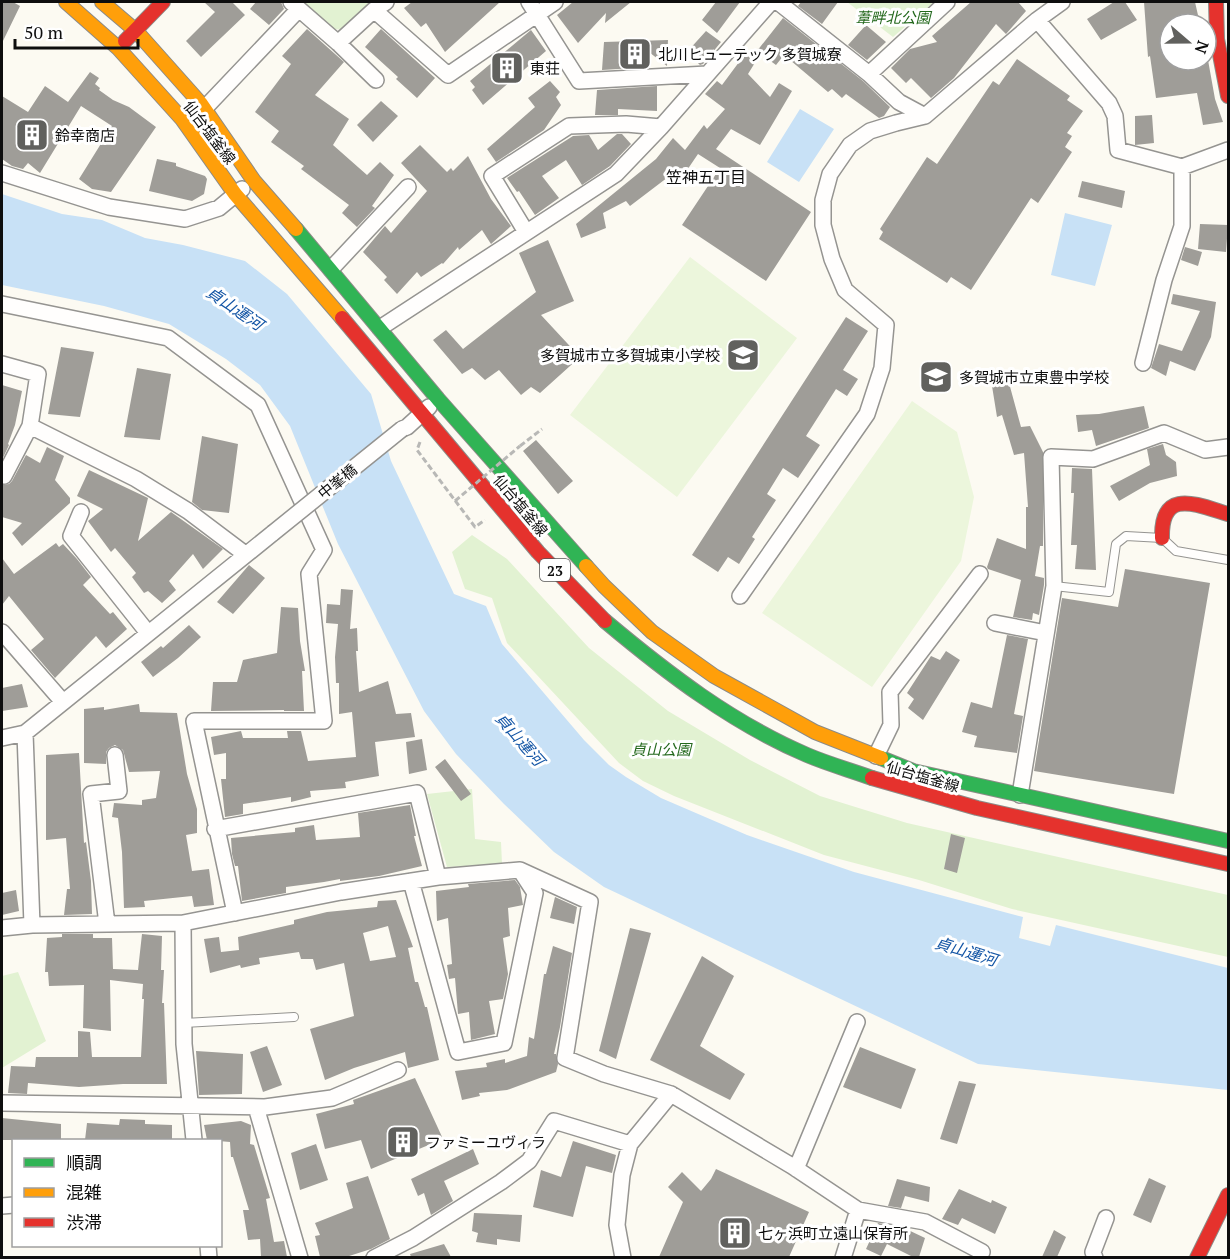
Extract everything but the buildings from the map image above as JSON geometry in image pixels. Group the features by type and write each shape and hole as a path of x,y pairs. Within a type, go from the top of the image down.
{"main road":[{"name":"仙台塩釜線","path":"66,2 118,48 182,119 235,194 423,412 538,552 599,616 645,655 692,690 747,725 807,755 889,784 977,808 1228,864"},
{"name":"仙台塩釜線","path":"102,2 136,31 204,109 254,181 331,269 438,399 604,586 652,632 714,676 815,732 913,771 1228,841"},
{"path":"118,48 163,2"},
{"path":"1216,2 1217,39 1228,96"},
{"path":"1162,538 1160,527 1163,513 1172,505 1183,502 1228,514"},
{"path":"1197,1257 1228,1200"}],"street":[{"path":"338,43 380,6 448,75 533,7 555,2"},
{"path":"380,328 616,174 661,127 771,2"},
{"path":"778,2 869,74 899,102 925,116"},
{"path":"869,74 947,2"},
{"path":"740,596 867,414 882,368 886,325 845,290 829,248 823,225 823,200 830,174 850,145 870,131 925,116 1037,20 1062,2"},
{"path":"204,109 295,5 376,80"},
{"path":"533,7 579,81 707,75"},
{"path":"1037,20 1109,103 1115,116 1118,150 1182,167 1228,150"},
{"path":"526,232 492,176 569,126 626,124 661,127"},
{"path":"1143,363 1164,280 1182,226 1182,167"},
{"path":"2,173 109,207 185,219 219,208 254,181"},
{"path":"331,269 408,187"},
{"path":"2,304 168,338 258,405 324,550 309,574 324,721 194,721 215,829 235,913"},
{"path":"2,364 38,374 30,426 4,476 2,475"},
{"name":"中峯橋","path":"25,733 245,554 407,427 438,399"},
{"path":"30,426 136,479 188,511 245,554"},
{"path":"1020,795 1054,586 1051,457 1093,459 1164,433 1205,450 1228,447"},
{"path":"81,512 71,536 148,633"},
{"path":"876,756 891,725 890,692 980,574"},
{"path":"995,623 1046,633"},
{"path":"2,633 63,702"},
{"path":"2,738 25,733 32,926"},
{"path":"107,924 91,795 119,791 115,755"},
{"path":"215,829 417,793 438,877"},
{"path":"2,928 183,923 341,892 438,877 520,870 590,902 565,1058 604,1074 671,1094 796,1169 858,1210 925,1222 982,1252"},
{"path":"411,881 458,1052 504,1043 535,893 520,870"},
{"path":"183,923 184,1023 189,1107 194,1139"},
{"path":"796,1169 857,1022"},
{"path":"2,1103 256,1107 332,1098 398,1070"},
{"path":"623,1257 617,1225 621,1175 630,1144 671,1094"},
{"path":"256,1107 300,1257"},
{"path":"374,1257 413,1238 501,1182 529,1161 554,1121 630,1144"},
{"path":"843,1257 858,1210"},
{"path":"1095,1257 1094,1252 1106,1218"}],"lane":[{"path":"1054,586 1109,592 1116,544 1126,536 1162,538 1176,551 1228,560"},
{"path":"184,1023 294,1017"}],"path":[{"path":"455,501 542,429"},
{"path":"420,442 417,450 474,526 485,520"}],"green space":[{"path":"303,2 372,2 347,30 333,29"},
{"name":"葦畔北公園","path":"847,2 934,2 893,37"},
{"path":"690,257 797,338 677,497 570,415"},
{"path":"912,401 957,432 974,497 961,561 872,687 762,613"},
{"name":"貞山公園","path":"472,535 507,559 589,648 668,711 750,760 820,796 907,823 1228,895 1228,957 1012,909 919,880 824,855 674,796 643,781 619,763 507,643 492,598 465,589 452,552"},
{"path":"472,789 475,839 501,842 502,864 447,867 427,794"},
{"path":"18,972 46,1041 2,1068 2,976"}],"water":[{"path":"800,109 834,129 799,182 767,162"},
{"name":"貞山運河","path":"2,194 62,214 102,220 145,238 245,261 287,294 371,394 391,461 454,594 486,606 502,644 584,740 609,765 661,798 747,835 854,872 1023,917 1019,938 1050,946 1056,925 1228,968 1228,1090 978,1064 604,887 554,852 456,754 424,711 338,544 290,426 260,385 226,359 169,324 104,306 2,285"},
{"path":"1065,213 1112,225 1095,286 1051,275"}],"traffic: fast":[{"path":"296,229 438,399 586,566"},
{"path":"605,621 676,678 753,728 807,755 872,778"},
{"path":"881,758 913,771 1228,841"}],"traffic: slow":[{"path":"66,2 118,48 182,119 235,194 342,318"},
{"path":"102,2 136,31 201,104 254,181 296,229"},
{"path":"586,566 652,632 714,676 815,732 881,758"}],"traffic: jam":[{"path":"125,41 163,2"},
{"path":"1216,2 1217,39 1228,96"},
{"path":"342,318 538,552 605,621"},
{"path":"1162,538 1163,522 1167,512 1174,506 1192,504 1228,514"},
{"path":"872,778 977,808 1228,864"},
{"path":"1197,1258 1228,1195"}],"place":[{"name":"北川ヒューテック 多賀城寮","path":"635,54"},
{"name":"東荘","path":"507,68"},
{"name":"鈴幸商店","path":"32,135"},
{"name":"多賀城市立多賀城東小学校","path":"743,355"},
{"name":"多賀城市立東豊中学校","path":"936,377"},
{"name":"ファミーユヴィラ","path":"403,1142"},
{"name":"七ヶ浜町立遠山保育所","path":"735,1233"}],"district":[{"name":"笠神五丁目","path":"706,177"}]}
